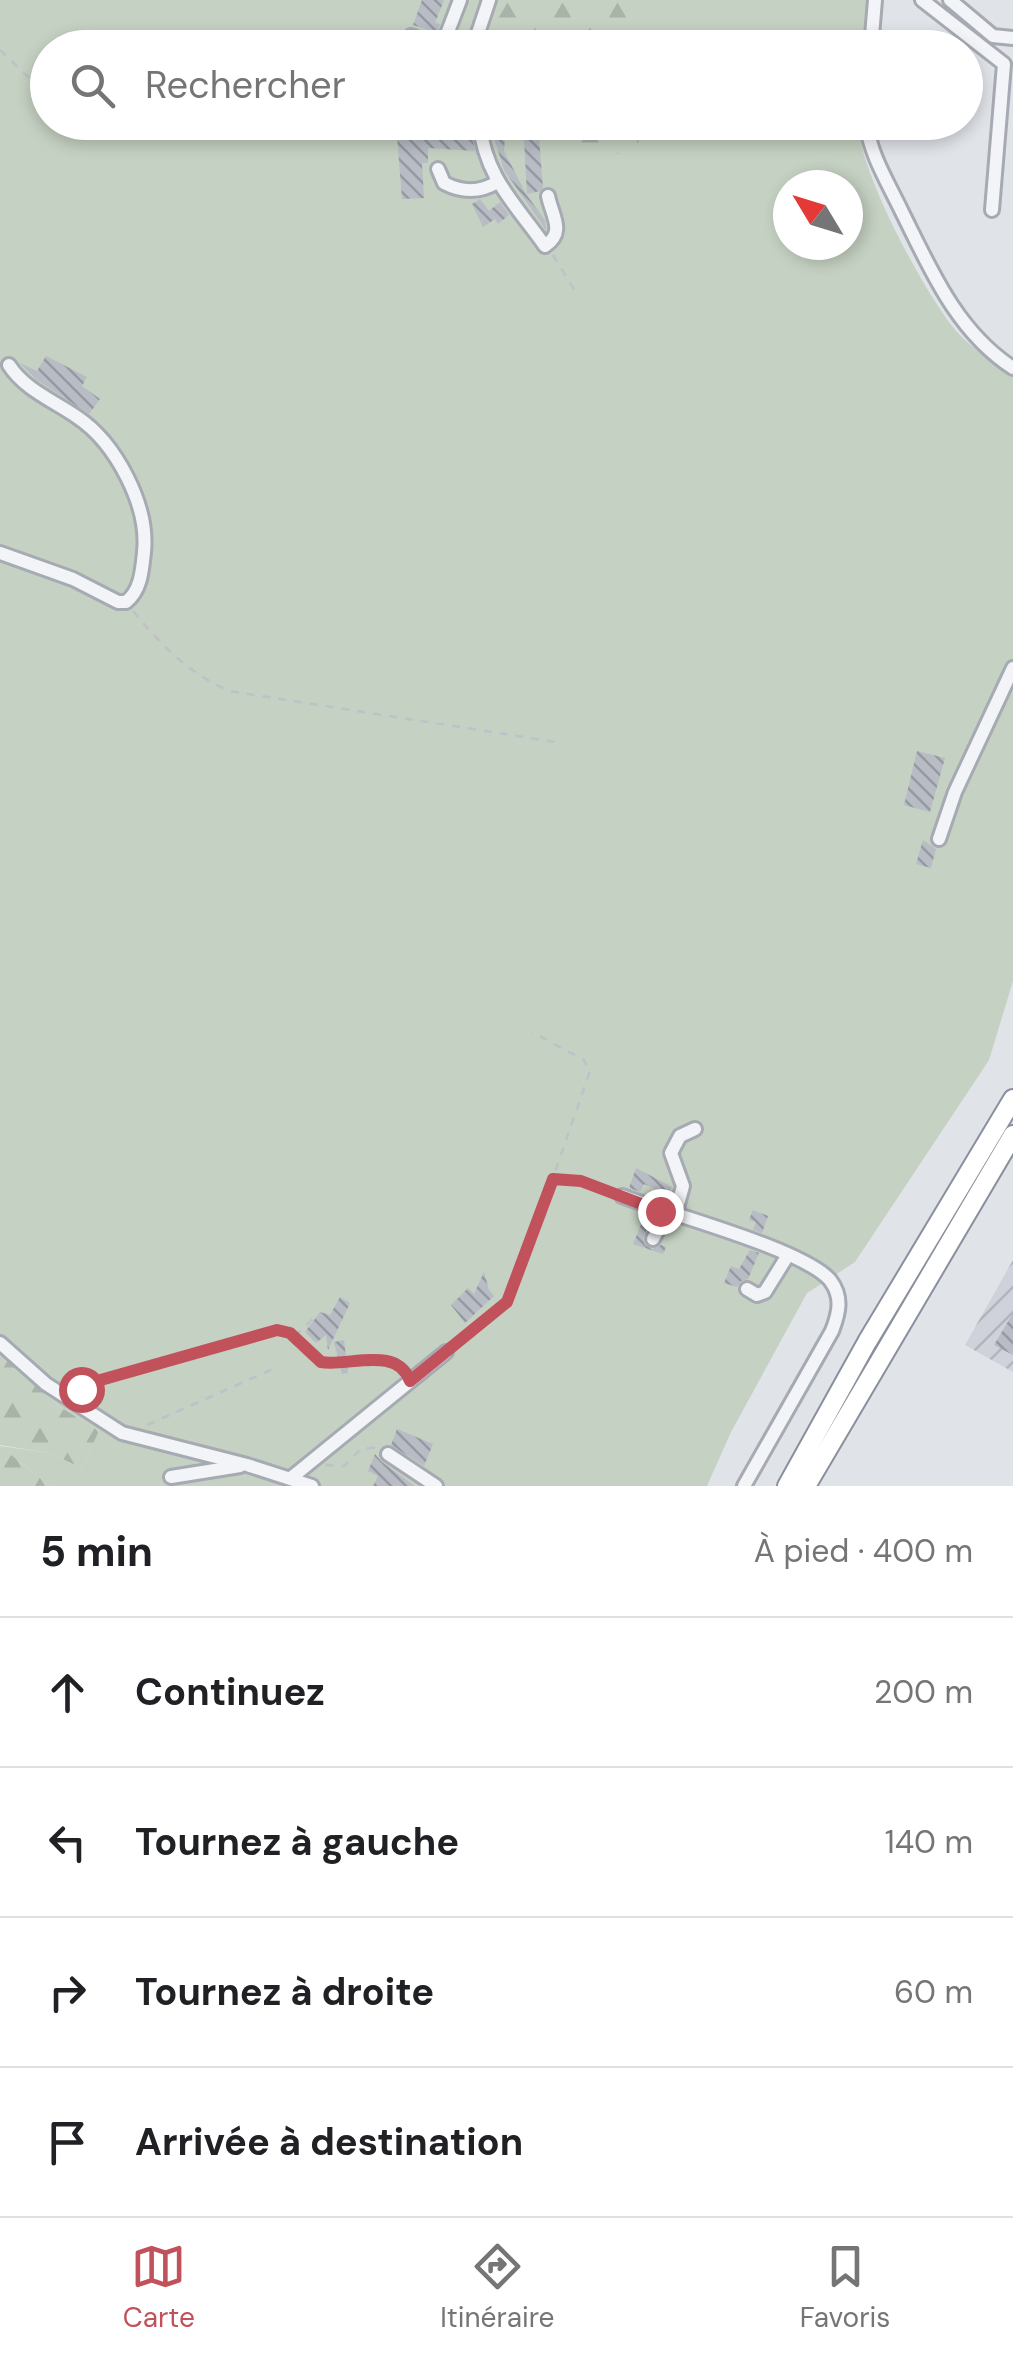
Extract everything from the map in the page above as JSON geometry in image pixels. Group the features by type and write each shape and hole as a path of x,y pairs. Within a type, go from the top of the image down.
{"highway":[{"path":"787,1486 851,1369 1013,1099"},
{"path":"806,1486 1013,1135"}],"street":[{"path":"449,30 460,0"},
{"path":"479,30 489,0"},
{"path":"872,30 875,0"},
{"path":"922,0 965,30"},
{"path":"950,0 994,36 1013,38"},
{"path":"983,43 1009,61 992,210"},
{"path":"482,140 486,161 497,182 545,246 558,230 548,196"},
{"path":"871,140 876,159 953,309 976,338 1013,368"},
{"path":"438,169 444,183 454,188 485,190 497,182"},
{"path":"0,552 126,602 138,588 145,545 144,519 132,488 88,426 34,390 9,365"},
{"path":"938,838 955,792 1013,668"},
{"path":"654,1239 683,1186 671,1153 680,1136 696,1129"},
{"path":"622,1196 788,1255 828,1278 838,1294 840,1311 832,1331 744,1486"},
{"path":"747,1289 758,1294 765,1292 788,1255"},
{"path":"0,1343 46,1384 122,1432 312,1486"},
{"path":"290,1478 311,1464 407,1375 446,1352"},
{"path":"388,1454 436,1486"},
{"path":"171,1477 248,1465"}],"path":[{"path":"0,50 30,79"},
{"path":"545,246 575,292"},
{"path":"126,602 179,662 228,692 562,743"},
{"path":"446,1352 507,1302 590,1071 584,1060 532,1032"},
{"path":"553,1179 581,1181 622,1196"},
{"path":"294,1337 317,1315"},
{"path":"84,1399 80,1392 90,1383 277,1330 294,1337 321,1362 380,1360 407,1375"},
{"path":"136,1426 273,1369"},
{"path":"311,1464 344,1466 362,1448 374,1445 388,1454"}],"shaded area":[{"path":"1013,1260 1013,1372 965,1345"}],"green space":[{"path":"0,0 869,0 866,30 30,30 30,140 860,140 880,198 924,284 958,333 1013,374 1013,981 989,1060 855,1262 807,1293 731,1432 707,1486 50,1486 0,1446 49,1453 82,1468 99,1431 57,1405 0,1353"},
{"path":"492,0 665,0 637,30 483,30"},
{"path":"577,140 639,140 640,156 575,150"},
{"path":"0,1353 57,1405 99,1431 82,1468 49,1453 0,1445"},
{"path":"0,1446 50,1486 0,1486"}],"building":[{"path":"422,0 444,0 435,23 440,24 438,30 413,25"},
{"path":"397,140 473,140 475,151 428,148 428,163 422,163 424,198 402,199"},
{"path":"495,140 505,140 504,151 526,194 545,220 546,230 504,170"},
{"path":"524,140 539,140 543,188 527,194"},
{"path":"480,199 489,211 500,202 509,215 498,224 495,219 483,227 472,204"},
{"path":"46,356 87,377 82,386 100,399 89,414 37,380 20,363 37,371"},
{"path":"917,751 945,758 930,812 904,805"},
{"path":"923,840 936,849 931,868 916,864"},
{"path":"636,1168 672,1187 669,1196 644,1184 640,1192 629,1188"},
{"path":"753,1210 768,1216 762,1233 753,1230 756,1222 749,1220"},
{"path":"642,1222 649,1225 643,1238 645,1245 652,1249 666,1247 663,1254 633,1244"},
{"path":"750,1250 759,1253 748,1279 737,1287 724,1283 731,1266 739,1269"},
{"path":"484,1272 494,1296 465,1323 451,1305 468,1288 474,1294"},
{"path":"340,1297 350,1303 328,1350 326,1335 316,1343 305,1332 320,1312 330,1315"},
{"path":"1013,1313 1013,1355 994,1345"},
{"path":"344,1340 348,1373 342,1374 334,1342"},
{"path":"397,1429 433,1444 424,1466 391,1445"},
{"path":"375,1454 415,1486 373,1486 378,1476 368,1471"}],"route":[{"path":"81,1389 90,1383 277,1330 290,1333 321,1362 390,1362 406,1371 410,1381 507,1302 553,1179 581,1181 660,1211"}]}
